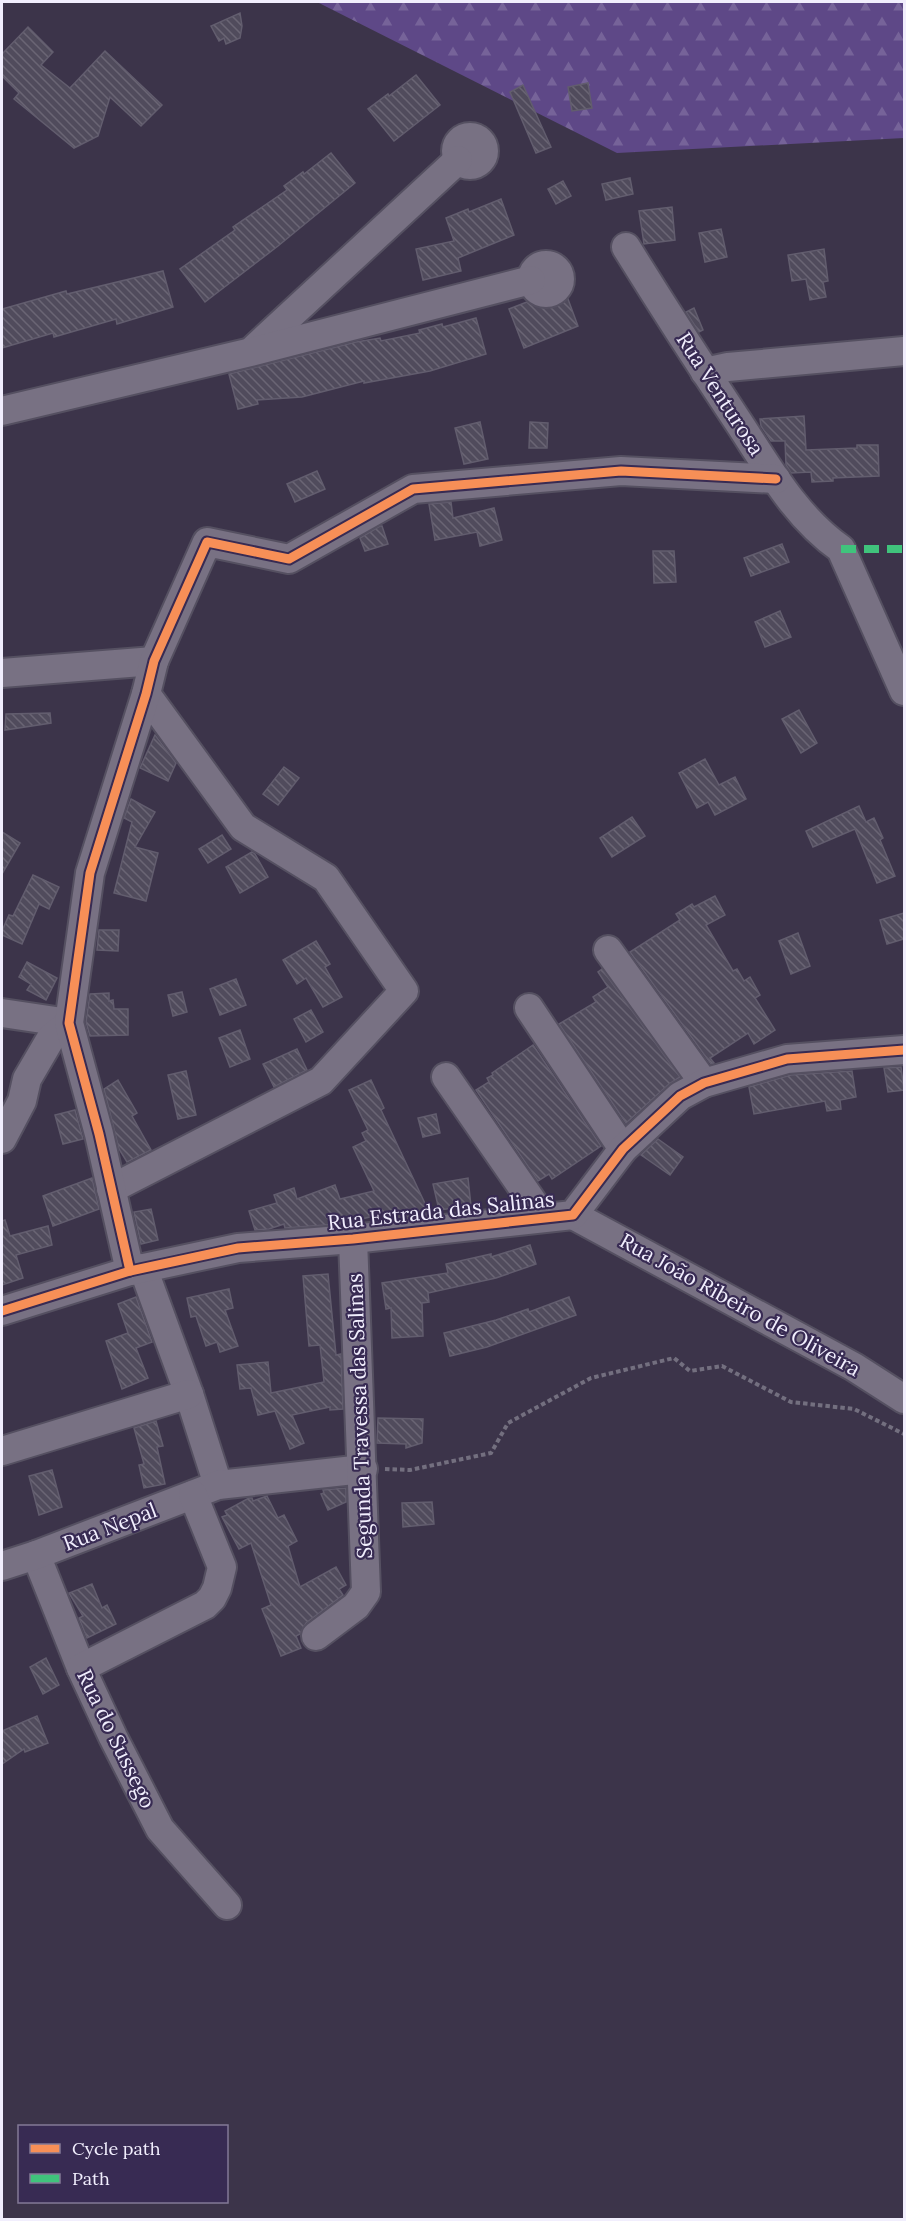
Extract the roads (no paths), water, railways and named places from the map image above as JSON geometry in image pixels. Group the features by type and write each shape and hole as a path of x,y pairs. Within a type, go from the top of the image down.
{"street":[{"path":"251,352 458,160"},
{"name":"Rua Venturosa","path":"626,247 792,503 823,537 841,549 904,691"},
{"path":"2,411 251,352 531,280"},
{"path":"705,372 728,367 904,351"},
{"path":"81,1668 204,1605 212,1598 217,1588 222,1567 189,1394 137,1270 111,1189 99,1134 69,1023 90,873 154,662 207,542 289,559 413,489 621,471 776,479"},
{"path":"2,673 154,662"},
{"path":"111,1189 321,1081 404,990 326,878 243,827 146,694"},
{"path":"609,950 704,1083"},
{"path":"528,1008 623,1149"},
{"path":"2,1013 69,1023"},
{"path":"2,1139 22,1101 27,1079 51,1038 69,1023"},
{"name":"Rua Estrada das Salinas","path":"2,1311 137,1270 238,1248 353,1239 573,1215 623,1149 680,1096 704,1083 787,1059 904,1050"},
{"path":"446,1077 543,1217"},
{"name":"Rua João Ribeiro de Oliveira","path":"573,1215 854,1367 904,1399"},
{"name":"Segunda Travessa das Salinas","path":"316,1636 356,1606 366,1592 353,1239"},
{"path":"2,1451 189,1394"},
{"path":"206,1490 363,1469"},
{"name":"Rua Nepal","path":"2,1566 206,1490"},
{"name":"Rua do Sussego","path":"36,1555 81,1668 159,1829 227,1905"}]}
